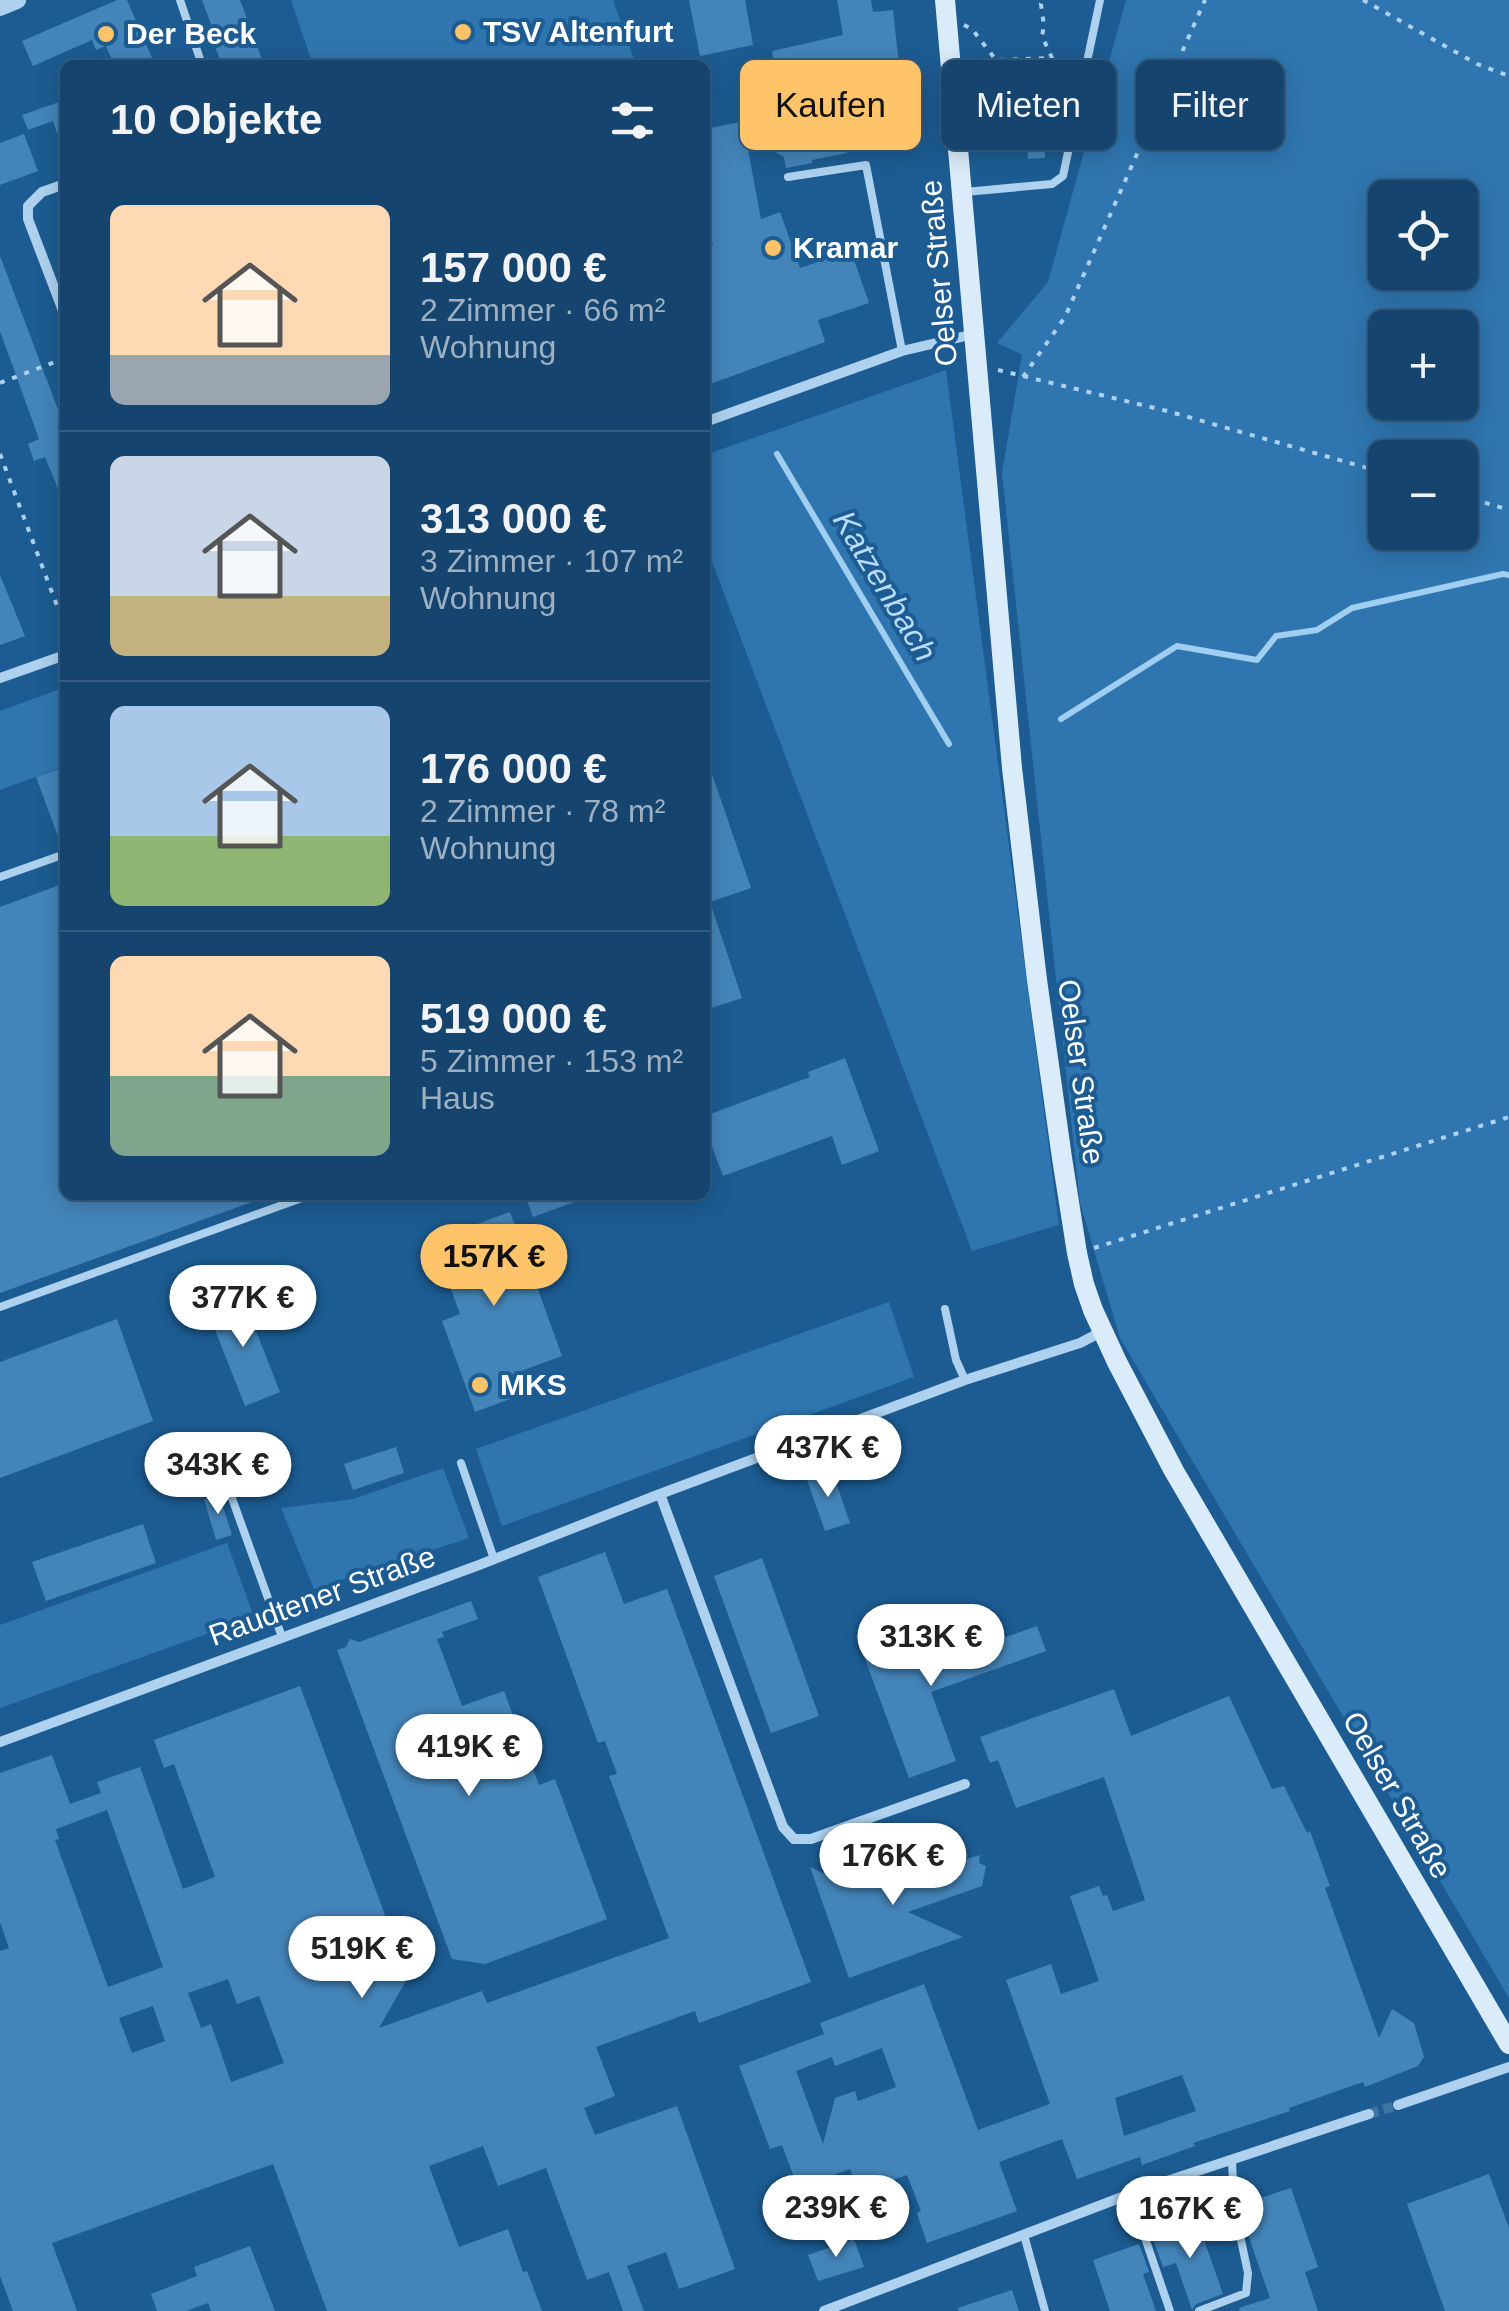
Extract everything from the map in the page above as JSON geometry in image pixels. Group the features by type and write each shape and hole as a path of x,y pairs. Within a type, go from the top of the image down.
{"main road":[{"name":"Oelser Straße","path":"946,9 1012,768 1038,980 1084,1284 1146,1418 1204,1525 1509,2044"}],"street":[{"path":"0,7 17,0"},
{"path":"60,186 42,192 28,206 28,219 60,303"},
{"path":"710,420 902,351 974,334"},
{"path":"0,678 60,656"},
{"name":"Raudtener Straße","path":"0,1742 965,1380 1080,1343 1103,1331"},
{"path":"660,1494 783,1828 794,1839 811,1839 965,1784"},
{"path":"1398,2104 1509,2067"},
{"path":"824,2311 1130,2194 1370,2114"}],"lane":[{"path":"180,0 200,60"},
{"path":"962,192 1052,184 1062,176 1100,0"},
{"path":"788,177 866,165 902,351"},
{"path":"0,877 60,856"},
{"path":"0,1307 296,1200"},
{"path":"944,1309 965,1380"},
{"path":"460,1463 494,1558"},
{"path":"220,1465 282,1637"},
{"path":"1199,2311 1246,2294 1248,2273 1234,2207 1232,2160"},
{"path":"1130,2194 1170,2311"},
{"path":"1024,2234 1045,2311"}],"path":[{"path":"1023,377 1065,317 1204,0"},
{"path":"1363,0 1478,64 1509,76"},
{"path":"946,9 972,28 996,60 1052,58 1042,36 1043,2 1034,1"},
{"path":"0,383 60,360"},
{"path":"976,363 1167,411 1368,468"},
{"path":"0,454 60,614"},
{"path":"1478,501 1509,510"},
{"path":"1077,1254 1509,1117"}],"shaded area":[{"name":"TSV Altenfurt","path":"291,0 613,0 634,60 311,60"},
{"path":"1126,0 1509,0 1509,1998 1120,1338 1080,1203 1002,473 1022,355 997,343 1048,282 1085,150 1116,150 1116,60 1109,60"},
{"path":"946,370 1059,1225 972,1251 710,556 710,453"},
{"path":"60,689 60,768 0,790 0,711"},
{"path":"889,1302 914,1377 502,1526 476,1449"},
{"path":"443,1468 469,1538 314,1589 281,1508 353,1499"},
{"path":"227,1543 254,1617 0,1708 0,1625"}],"building":[{"path":"117,0 127,0 153,60 112,60 106,46 96,50 92,40 33,66 22,41"},
{"path":"202,0 240,0 262,60 220,60 213,41 217,40"},
{"path":"689,0 745,0 753,45 700,56"},
{"path":"837,0 871,0 873,12 893,10 898,60 773,60 772,51 843,35"},
{"path":"60,102 60,141 53,121 28,130 22,115"},
{"path":"740,122 740,150 748,150 761,219 780,212 800,268 851,251 869,303 818,320 825,342 710,384 713,245 710,128"},
{"path":"24,134 38,171 0,185 0,143"},
{"path":"772,150 847,150 786,168 784,157"},
{"path":"1027,150 1045,150 1045,158 1028,159"},
{"path":"0,256 60,415 60,494 45,457 34,461 28,444 39,439 0,331"},
{"path":"0,575 25,636 0,645"},
{"path":"710,768 751,888 710,902"},
{"path":"60,769 60,842 36,777"},
{"path":"60,885 60,1200 258,1200 0,1293 0,907"},
{"path":"710,902 742,998 710,1008"},
{"path":"845,1058 879,1151 842,1165 832,1136 723,1176 710,1141 710,1114 810,1077 808,1072"},
{"path":"527,1200 580,1200 533,1217"},
{"path":"510,1212 562,1356 502,1378 510,1399 475,1412 442,1321 460,1314 433,1240"},
{"path":"241,1293 280,1392 245,1406 206,1307"},
{"path":"117,1319 153,1421 0,1478 0,1362"},
{"path":"396,1447 404,1473 353,1490 344,1464"},
{"path":"831,1468 850,1523 825,1531 806,1477"},
{"path":"219,1494 232,1535 216,1540 204,1499"},
{"path":"143,1524 156,1563 46,1601 32,1562"},
{"path":"605,1552 624,1604 667,1589 811,1982 699,2023 695,2011 596,2047 615,2096 584,2108 595,2135 677,2106 735,2269 679,2289 666,2252 627,2266 644,2311 623,2311 609,2272 587,2280 546,2168 498,2186 483,2146 429,2166 459,2247 508,2229 542,2311 327,2311 273,2164 52,2243 77,2311 13,2311 0,2276 0,1951 9,1948 0,1922 0,1773 52,1755 70,1804 101,1793 97,1782 140,1767 183,1889 215,1877 174,1764 164,1768 154,1740 300,1686 408,1977 379,2028 482,1991 487,2003 669,1938 609,1776 617,1774 605,1741 598,1743 538,1577","holes":["107,1810 163,1967 108,1987 55,1840 59,1839 56,1829","228,1979 237,2004 259,1996 284,2063 231,2082 211,2024 201,2028 188,1993","153,2006 165,2041 132,2053 119,2018"]},
{"path":"762,1558 819,1716 771,1733 714,1576"},
{"path":"471,1601 478,1619 442,1632 444,1637 437,1639 462,1706 504,1691 539,1785 555,1779 607,1919 485,1964 452,1959 337,1650 346,1647 350,1639 359,1642"},
{"path":"906,1626 921,1667 1037,1626 1046,1651 931,1692 956,1761 909,1778 859,1643"},
{"path":"1114,1689 1131,1736 1229,1696 1272,1789 1284,1786 1307,1833 1310,1831 1330,1886 1325,1888 1379,2038 1392,2009 1414,2023 1424,2057 1418,2066 1365,2087 1363,2082 1289,2108 1290,2111 1193,2143 1195,2146 1142,2165 1140,2157 1077,2179 1062,2139 999,2162 1017,2211 927,2243 917,2213 921,2211 907,2175 859,2192 850,2169 798,2188 782,2145 770,2149 739,2066 824,2034 820,2023 924,1984 978,2130 1050,2104 1006,1980 1051,1964 1061,1994 1099,1981 1070,1896 1099,1886 1113,1911 1145,1900 1104,1777 1016,1808 998,1760 990,1763 980,1737","holes":["882,2048 896,2087 858,2101 855,2091 835,2098 823,2144 796,2071 832,2057 835,2066","1182,2075 1196,2111 1124,2136 1115,2098"]},
{"path":"958,1851 963,1860 980,1855 979,1863 986,1866 982,1886 908,1912 963,1937 849,1978 810,1867 849,1885 867,1861 882,1857 900,1859 914,1867"},
{"path":"1489,2174 1509,2228 1509,2311 1445,2311 1407,2204"},
{"path":"1291,2188 1318,2267 1305,2272 1318,2311 1240,2311 1239,2308 1270,2298 1246,2229 1244,2216 1249,2214 1245,2203"},
{"path":"1197,2220 1223,2294 1196,2304 1192,2310 1176,2263 1163,2267 1153,2239"},
{"path":"854,2239 864,2267 818,2281 808,2255"},
{"path":"1139,2244 1149,2272 1143,2274 1156,2311 1110,2311 1093,2260"},
{"path":"250,2246 275,2311 211,2311 208,2303 186,2311 157,2311 151,2294 197,2276 194,2267"},
{"path":"1012,2290 1019,2311 959,2311 958,2308"}],"waterway":[{"name":"Katzenbach","path":"777,454 949,744"},
{"name":"Katzenbach","path":"1061,719 1177,646 1257,660 1276,636 1317,630 1352,608 1509,575"}],"tunnel":[{"path":"1369,2114 1398,2105"}],"place":[{"name":"TSV Altenfurt","path":"463,32"},
{"name":"Der Beck","path":"106,34"},
{"name":"Kramar","path":"773,248"},
{"name":"MKS","path":"480,1385"}]}
